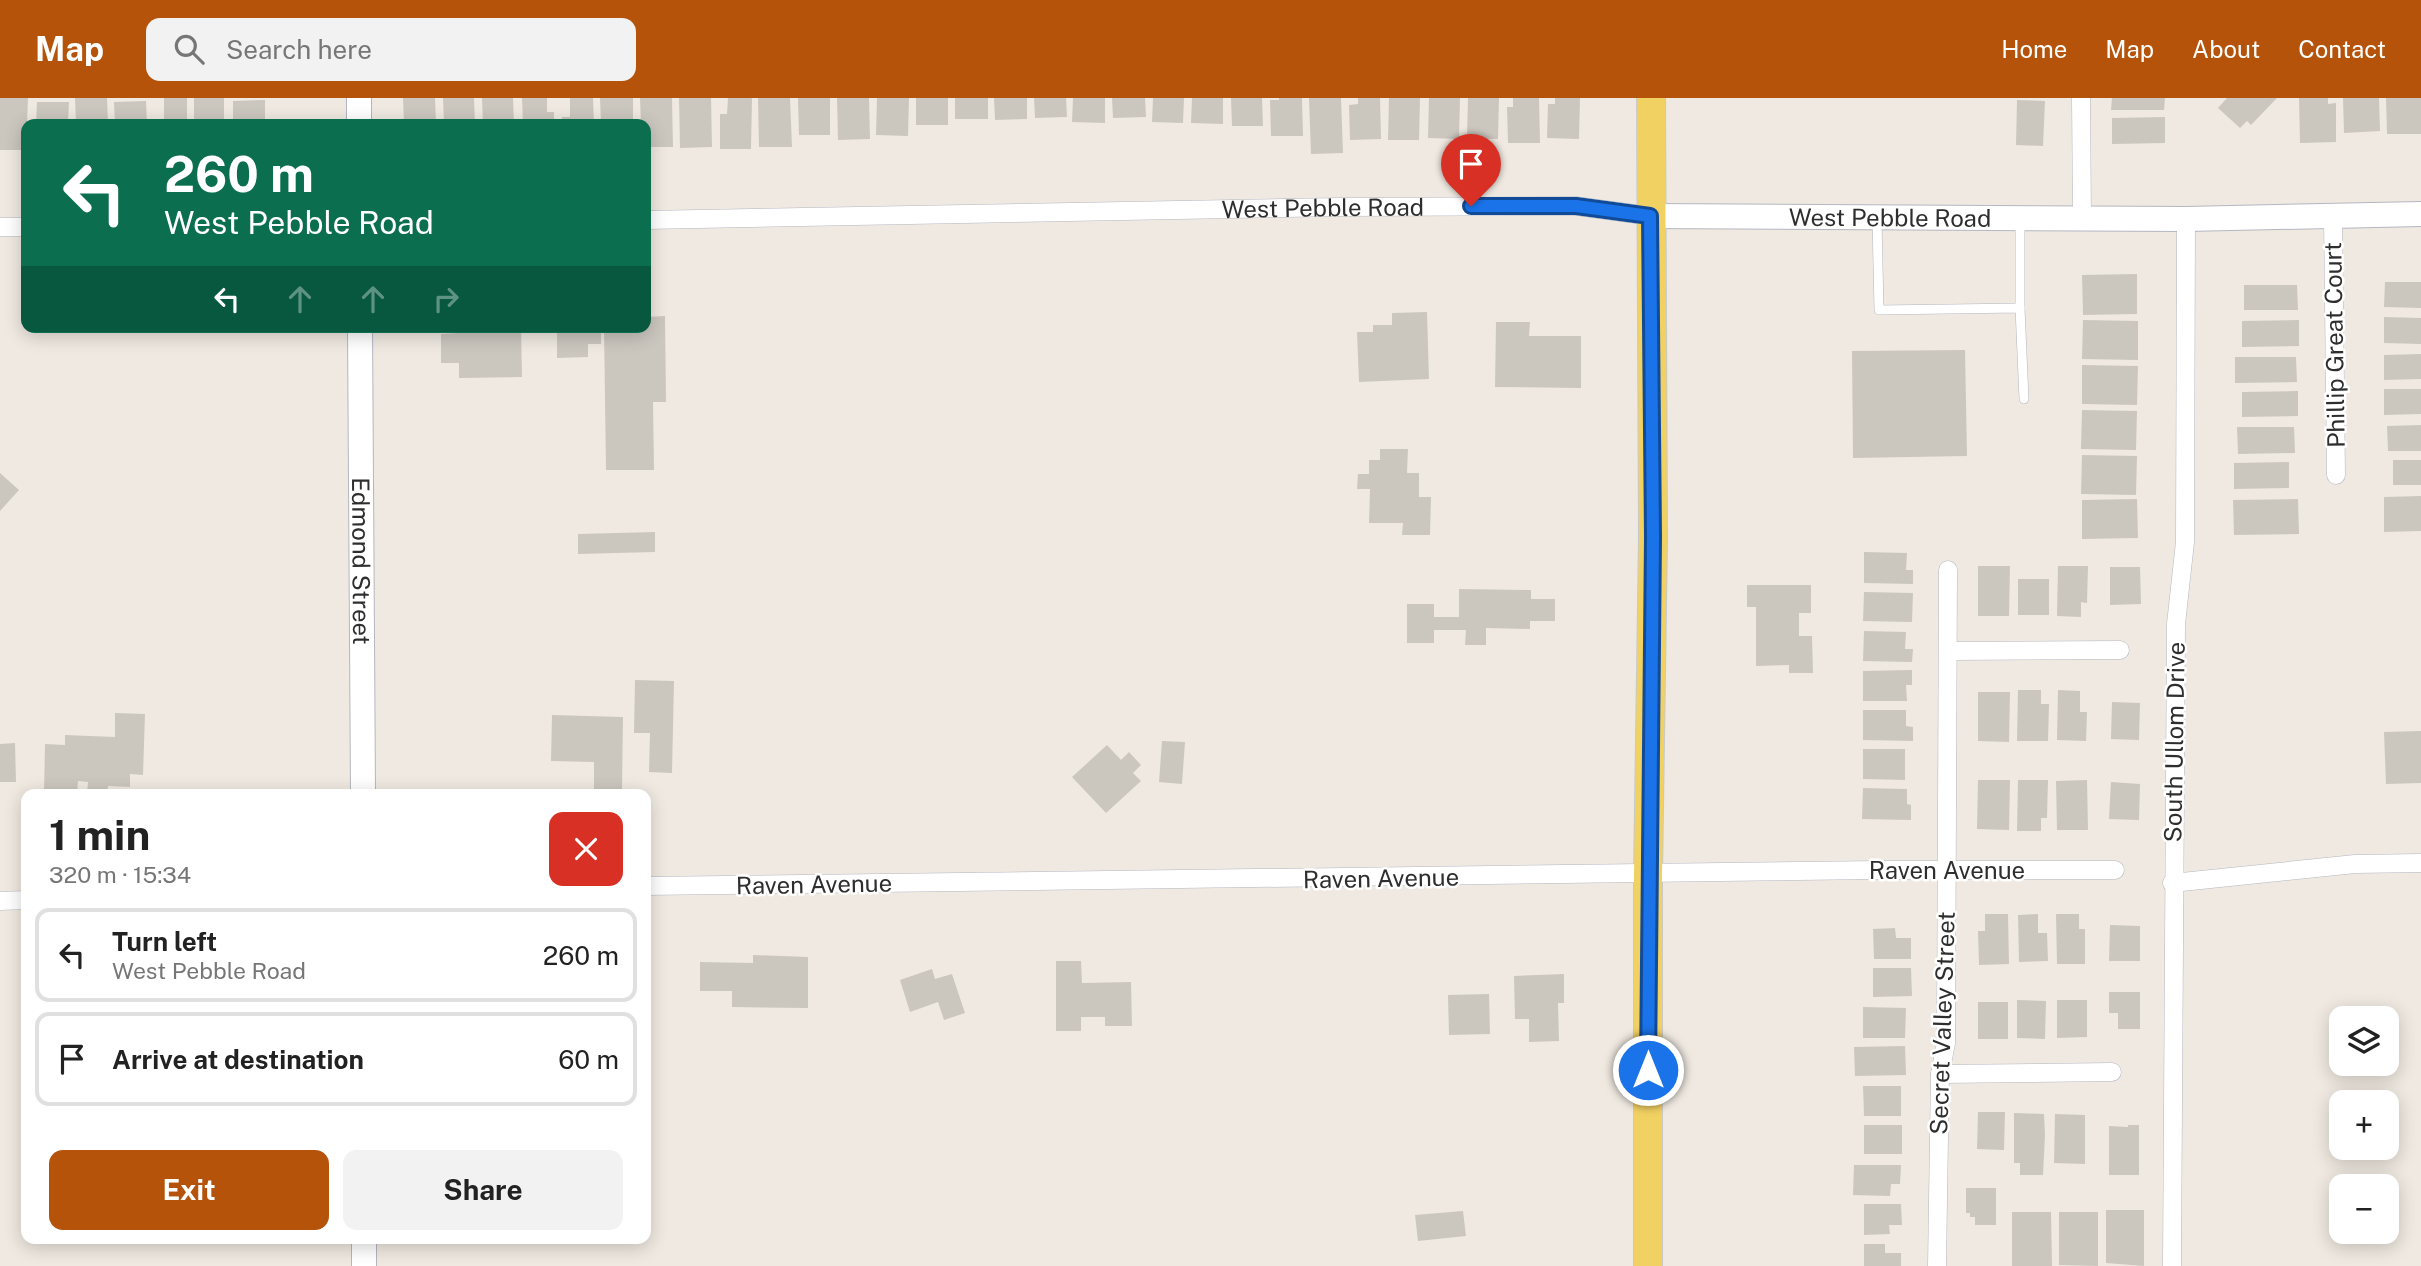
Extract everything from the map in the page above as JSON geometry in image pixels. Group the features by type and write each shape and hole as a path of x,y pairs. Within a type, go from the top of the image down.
{"main road":[{"path":"1648,1266 1648,874 1653,537 1651,98"}],"street":[{"path":"359,98 359,119"},
{"path":"2081,98 2081,218"},
{"name":"West Pebble Road","path":"651,220 1341,207 1562,206 1650,216 2186,219 2421,214"},
{"name":"Phillip Great Court","path":"2333,216 2336,475"},
{"name":"South Ullom Drive","path":"2172,1266 2175,624 2185,542 2186,219"},
{"path":"0,227 21,227"},
{"name":"Edmond Street","path":"360,333 363,789"},
{"name":"Secret Valley Street","path":"1937,1266 1940,1074 1946,1043 1948,570"},
{"path":"1948,651 2120,650"},
{"path":"2172,884 2355,864 2421,863"},
{"name":"Raven Avenue","path":"651,886 2115,870"},
{"path":"0,901 21,900"},
{"path":"1940,1074 2112,1072"},
{"path":"364,1244 365,1266"}],"lane":[{"path":"1877,217 1879,310 2020,308"},
{"path":"2020,217 2024,400"}],"building":[{"path":"0,98 28,98 27,119 21,119 21,150 0,150"},
{"path":"75,98 107,98 108,119 76,119"},
{"path":"164,98 187,98 187,119 164,119"},
{"path":"194,98 224,98 224,119 194,119"},
{"path":"403,98 435,98 436,119 404,119"},
{"path":"443,98 474,98 475,119 444,119"},
{"path":"482,98 513,98 514,119 483,119"},
{"path":"522,98 547,98 547,112 554,112 554,119 523,119"},
{"path":"570,98 593,98 594,119 562,119 570,117"},
{"path":"600,98 633,98 633,119 601,119"},
{"path":"640,98 672,98 673,147 651,147 651,119 641,119"},
{"path":"679,98 711,98 712,147 680,148"},
{"path":"728,98 752,98 751,149 720,149 720,114 727,114"},
{"path":"758,98 790,98 792,147 759,147"},
{"path":"798,98 830,98 830,135 799,135"},
{"path":"837,98 869,98 870,139 838,140"},
{"path":"877,98 909,98 908,136 876,135"},
{"path":"916,98 948,98 948,125 916,125"},
{"path":"955,98 988,98 988,119 955,119"},
{"path":"994,98 1027,98 1027,119 995,120"},
{"path":"1034,98 1066,98 1067,117 1035,118"},
{"path":"1073,98 1105,98 1105,123 1072,122"},
{"path":"1112,98 1145,98 1146,117 1113,118"},
{"path":"1153,98 1184,98 1183,123 1152,122"},
{"path":"1192,98 1223,98 1223,124 1191,123"},
{"path":"1231,98 1262,98 1263,126 1232,126"},
{"path":"1302,98 1303,136 1271,136 1270,100"},
{"path":"1309,98 1341,98 1343,153 1311,154"},
{"path":"1358,98 1380,98 1381,139 1350,140 1349,105 1358,104"},
{"path":"1389,98 1420,98 1419,140 1388,140"},
{"path":"1429,98 1460,98 1459,139 1428,138"},
{"path":"1468,98 1499,98 1498,139 1467,138"},
{"path":"1513,98 1539,98 1540,143 1508,143 1507,107 1513,107"},
{"path":"1555,98 1580,98 1579,139 1547,138 1548,104 1555,104"},
{"path":"2112,98 2165,98 2164,110 2111,110"},
{"path":"2227,98 2277,98 2251,125 2247,121 2240,128 2218,108"},
{"path":"2299,98 2328,98 2328,104 2336,103 2336,142 2300,143"},
{"path":"2343,98 2379,98 2380,131 2344,133"},
{"path":"2386,98 2421,98 2421,134 2387,134"},
{"path":"265,100 265,119 233,119 233,101"},
{"path":"2017,100 2045,101 2043,146 2016,145"},
{"path":"146,101 147,119 115,119 114,102"},
{"path":"37,102 69,102 68,119 36,119"},
{"path":"2165,117 2165,143 2112,144 2112,118"},
{"path":"2137,274 2137,314 2083,315 2082,275"},
{"path":"2385,282 2421,282 2421,308 2384,307"},
{"path":"2244,285 2297,285 2298,310 2244,310"},
{"path":"1427,312 1429,379 1359,382 1357,332 1373,332 1373,325 1392,325 1392,313"},
{"path":"665,316 666,402 653,402 654,470 606,470 604,333 651,333 651,317"},
{"path":"2384,317 2421,318 2421,344 2384,343"},
{"path":"2083,320 2138,321 2138,360 2082,359"},
{"path":"2299,320 2299,346 2242,347 2242,321"},
{"path":"1496,322 1530,322 1529,336 1581,336 1581,388 1495,387"},
{"path":"521,333 522,377 459,378 459,363 441,363 441,334"},
{"path":"557,333 601,333 601,344 588,344 588,357 557,358"},
{"path":"1965,350 1967,456 1853,458 1852,351"},
{"path":"2421,354 2421,379 2384,380 2384,355"},
{"path":"2235,357 2296,357 2297,382 2235,383"},
{"path":"2082,365 2138,366 2137,405 2082,404"},
{"path":"2384,389 2421,389 2421,414 2384,415"},
{"path":"2298,391 2298,416 2242,417 2242,392"},
{"path":"2082,410 2137,411 2136,450 2081,449"},
{"path":"2421,425 2421,451 2388,451 2387,426"},
{"path":"2237,427 2294,427 2295,453 2238,454"},
{"path":"1380,449 1408,449 1407,473 1419,473 1419,497 1431,497 1430,535 1402,535 1403,523 1369,523 1370,489 1357,489 1358,474 1369,474 1369,460 1380,460"},
{"path":"2082,455 2137,456 2136,495 2081,494"},
{"path":"2393,460 2421,460 2421,485 2393,485"},
{"path":"2289,462 2289,488 2234,489 2234,463"},
{"path":"0,473 19,490 0,511"},
{"path":"2421,496 2421,531 2384,532 2384,497"},
{"path":"2137,499 2138,538 2082,539 2082,500"},
{"path":"2298,499 2299,534 2234,535 2233,500"},
{"path":"655,532 655,552 578,554 578,534"},
{"path":"1864,552 1907,553 1906,570 1913,570 1913,584 1864,583"},
{"path":"1978,566 2010,566 2009,616 1978,616"},
{"path":"2058,566 2088,566 2087,603 2081,602 2081,617 2057,616"},
{"path":"2110,567 2140,567 2141,604 2110,605"},
{"path":"2018,579 2049,579 2049,615 2018,615"},
{"path":"1747,585 1811,585 1811,613 1799,613 1799,636 1812,636 1813,673 1789,673 1789,665 1756,666 1756,607 1747,607"},
{"path":"1459,589 1531,590 1531,599 1555,599 1555,621 1530,621 1530,629 1486,628 1486,645 1465,645 1466,630 1434,630 1434,643 1407,643 1407,604 1434,604 1434,617 1459,617"},
{"path":"1864,592 1913,593 1912,622 1863,621"},
{"path":"1864,631 1906,632 1905,649 1913,649 1912,662 1863,661"},
{"path":"1912,670 1912,685 1906,685 1907,701 1863,701 1863,671"},
{"path":"635,680 674,681 672,773 649,772 650,733 634,733"},
{"path":"2018,690 2041,690 2041,704 2049,704 2048,741 2017,741"},
{"path":"2058,690 2080,691 2080,712 2087,712 2086,741 2057,740"},
{"path":"1978,692 2010,692 2009,742 1978,741"},
{"path":"2112,702 2140,703 2139,740 2111,739"},
{"path":"1863,710 1906,710 1906,726 1913,727 1913,741 1863,740"},
{"path":"115,713 145,714 143,775 130,774 130,787 87,789 88,782 78,781 77,789 44,789 45,744 65,745 65,735 115,737"},
{"path":"552,715 623,717 622,789 594,789 594,762 551,761"},
{"path":"2421,731 2421,783 2386,784 2384,732"},
{"path":"1162,741 1185,742 1182,784 1159,782"},
{"path":"15,743 16,782 0,782 0,744"},
{"path":"1107,745 1121,760 1129,752 1141,765 1133,773 1141,781 1106,813 1072,777"},
{"path":"1863,749 1905,749 1905,780 1863,779"},
{"path":"1978,780 2010,780 2009,830 1977,829"},
{"path":"2018,780 2048,780 2047,818 2041,818 2041,831 2017,831"},
{"path":"2087,780 2088,830 2057,830 2056,781"},
{"path":"2111,782 2140,784 2139,820 2109,819"},
{"path":"1863,788 1907,789 1911,820 1862,819"},
{"path":"1985,914 2008,914 2009,964 1979,965 1978,931 1985,931"},
{"path":"2038,914 2038,933 2047,933 2048,961 2019,962 2018,915"},
{"path":"2056,914 2079,914 2079,929 2085,929 2085,964 2057,964"},
{"path":"2110,925 2140,926 2140,961 2109,961"},
{"path":"1895,928 1896,938 1911,938 1911,959 1874,959 1873,929"},
{"path":"753,955 808,957 808,1008 732,1007 732,991 700,991 700,962 753,963"},
{"path":"1056,961 1081,961 1082,983 1131,982 1132,1026 1105,1026 1105,1017 1081,1017 1081,1031 1056,1031"},
{"path":"1873,968 1911,968 1912,996 1873,997"},
{"path":"932,969 935,979 952,974 965,1013 944,1020 938,1002 910,1012 900,980"},
{"path":"1564,974 1564,1003 1558,1003 1559,1041 1529,1042 1529,1019 1515,1019 1514,976"},
{"path":"2109,992 2140,992 2140,1029 2118,1029 2118,1013 2109,1013"},
{"path":"1489,994 1490,1034 1449,1035 1448,995"},
{"path":"2017,1000 2046,1001 2045,1039 2017,1038"},
{"path":"2057,1000 2087,1000 2087,1037 2057,1038"},
{"path":"1978,1002 2008,1002 2008,1039 1978,1039"},
{"path":"1863,1007 1906,1008 1905,1038 1863,1038"},
{"path":"1905,1046 1906,1075 1855,1076 1854,1047"},
{"path":"1863,1086 1901,1086 1901,1116 1864,1116"},
{"path":"1978,1112 2005,1112 2004,1150 1977,1149"},
{"path":"2014,1113 2044,1114 2043,1175 2020,1175 2020,1163 2014,1163"},
{"path":"2055,1114 2085,1115 2085,1164 2054,1163"},
{"path":"1864,1125 1902,1125 1902,1154 1864,1154"},
{"path":"2139,1125 2139,1175 2109,1175 2109,1126"},
{"path":"1854,1165 1901,1165 1900,1184 1891,1184 1890,1196 1853,1195"},
{"path":"1966,1188 1996,1188 1996,1225 1975,1225 1975,1217 1966,1213"},
{"path":"1864,1204 1901,1204 1902,1225 1889,1225 1890,1234 1864,1235"},
{"path":"2106,1210 2144,1210 2144,1266 2106,1263"},
{"path":"1463,1211 1466,1236 1418,1241 1415,1215"},
{"path":"2012,1212 2051,1212 2052,1266 2012,1266"},
{"path":"2059,1212 2098,1212 2098,1266 2059,1265"},
{"path":"1864,1244 1885,1244 1885,1253 1901,1253 1901,1266 1864,1266"}],"route":[{"path":"1471,206 1576,206 1650,216 1653,537 1648,1070"}]}
